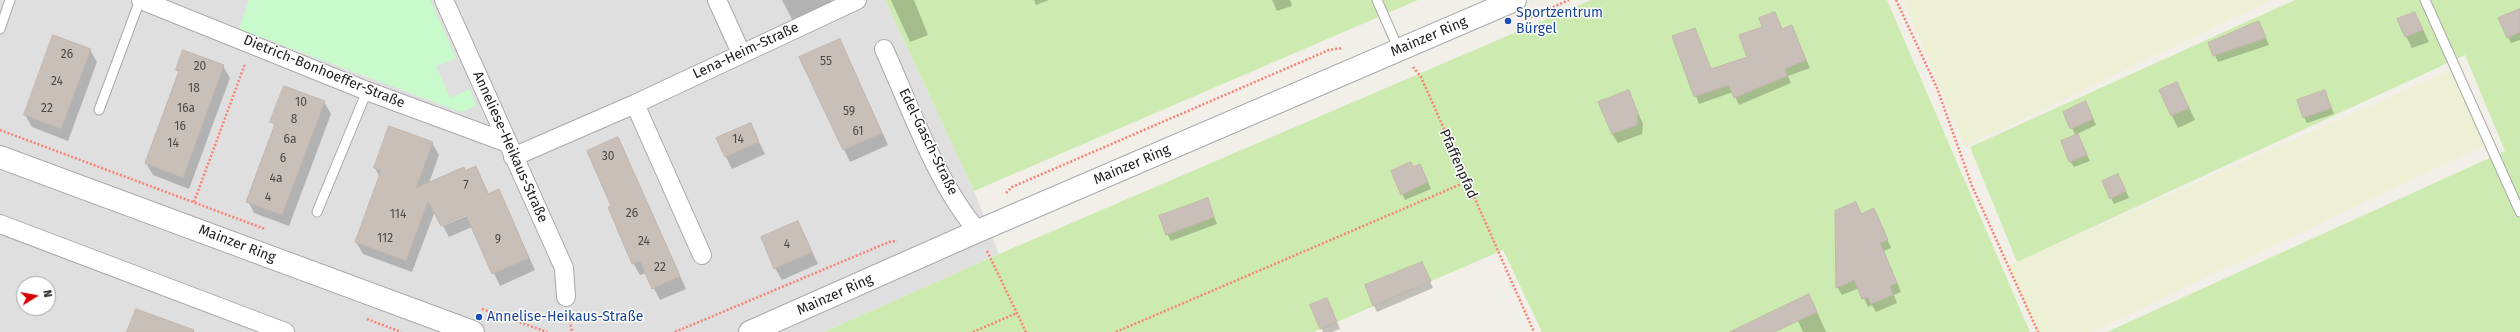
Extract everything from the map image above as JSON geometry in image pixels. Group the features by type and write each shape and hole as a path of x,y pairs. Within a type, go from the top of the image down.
{"street":[{"name":"Dietrich-Bonhoeffer-Straße","path":"140,0 253,43 511,150"},
{"name":"Anneliese-Heikaus-Straße","path":"444,0 564,268 566,297"},
{"path":"717,0 741,52"},
{"name":"Lena-Heim-Straße","path":"511,150 635,104 741,52 857,0"},
{"name":"Mainzer Ring","path":"750,332 978,231 1515,0"},
{"name":"Edel-Gasch-Straße","path":"884,49 938,168 967,218 978,231"},
{"path":"635,104 702,255"},
{"name":"Mainzer Ring","path":"0,157 185,224 473,332"},
{"path":"0,224 285,332"}],"lane":[{"path":"0,29 10,0"},
{"path":"99,110 140,0"},
{"path":"1377,0 1399,50"},
{"path":"2425,0 2520,212"},
{"path":"318,212 367,91"}],"path":[{"path":"1896,0 1937,88 1972,186 2038,332"},
{"path":"185,224 253,43"},
{"name":"Pfaffenpfad","path":"1399,50 1421,77 1466,182 1534,332"},
{"path":"0,130 268,230"},
{"path":"1116,332 1466,182"},
{"path":"978,231 1026,332"},
{"path":"1004,285 1017,313"},
{"path":"479,308 547,332"},
{"path":"974,332 1017,313"}],"shaded area":[{"path":"0,0 885,0 974,191 999,254 824,332 0,332"}],"green space":[{"path":"249,0 430,0 456,58 436,66 450,98 470,89 476,106 461,112 239,29"},
{"path":"885,0 1418,0 974,191"},
{"path":"1591,0 1887,0 2030,332 1542,332 1503,250 1314,332 824,332 999,254"},
{"path":"1903,0 2271,0 1965,147"},
{"path":"2295,0 2520,0 2520,332 2107,332 2505,151 2465,55 2017,262 1970,147"},
{"path":"2455,68 2489,143 2092,332 2037,332 2008,266"}],"building":[{"path":"2520,9 2520,32 2507,38 2498,18"},
{"path":"1775,12 1782,29 1792,25 1806,60 1785,69 1787,76 1734,98 1729,85 1694,97 1672,36 1695,28 1711,69 1747,57 1739,35 1762,27 1759,18"},
{"path":"2415,12 2423,30 2405,37 2397,19"},
{"path":"2259,21 2266,38 2213,56 2208,43"},
{"path":"53,35 91,49 61,129 24,115"},
{"path":"840,39 882,133 843,150 799,57"},
{"path":"183,50 224,65 183,178 145,163 179,71 176,70"},
{"path":"2177,82 2189,108 2171,116 2159,90"},
{"path":"284,86 325,101 282,215 246,202 275,124 270,122"},
{"path":"1629,90 1638,114 1637,125 1612,134 1598,102"},
{"path":"2325,90 2331,108 2303,118 2297,100"},
{"path":"2086,101 2093,119 2070,129 2063,112"},
{"path":"751,123 759,142 725,157 716,138"},
{"path":"389,126 433,142 416,188 464,167 465,171 476,166 488,194 499,189 529,258 492,274 466,215 441,226 428,201 406,261 355,242 381,171 374,168"},
{"path":"2078,134 2087,155 2069,162 2061,141"},
{"path":"618,137 680,276 652,289 640,261 632,264 608,207 611,206 587,151"},
{"path":"1411,162 1413,167 1420,164 1428,182 1401,195 1391,171"},
{"path":"2118,174 2126,191 2110,199 2102,181"},
{"path":"1208,198 1214,217 1166,235 1159,216"},
{"path":"1856,202 1861,214 1874,208 1888,240 1880,243 1897,283 1890,286 1893,295 1871,304 1868,297 1862,299 1854,280 1836,288 1835,211"},
{"path":"798,221 812,252 774,269 761,237"},
{"path":"1422,262 1431,281 1373,306 1365,285"},
{"path":"1809,294 1817,312 1774,332 1730,332"},
{"path":"1327,298 1337,322 1320,329 1310,305"},
{"path":"136,309 194,330 193,332 127,332"}],"place":[{"name":"Sportzentrum Bürgel","path":"1508,21"},
{"name":"Annelise-Heikaus-Straße","path":"479,317"}]}
